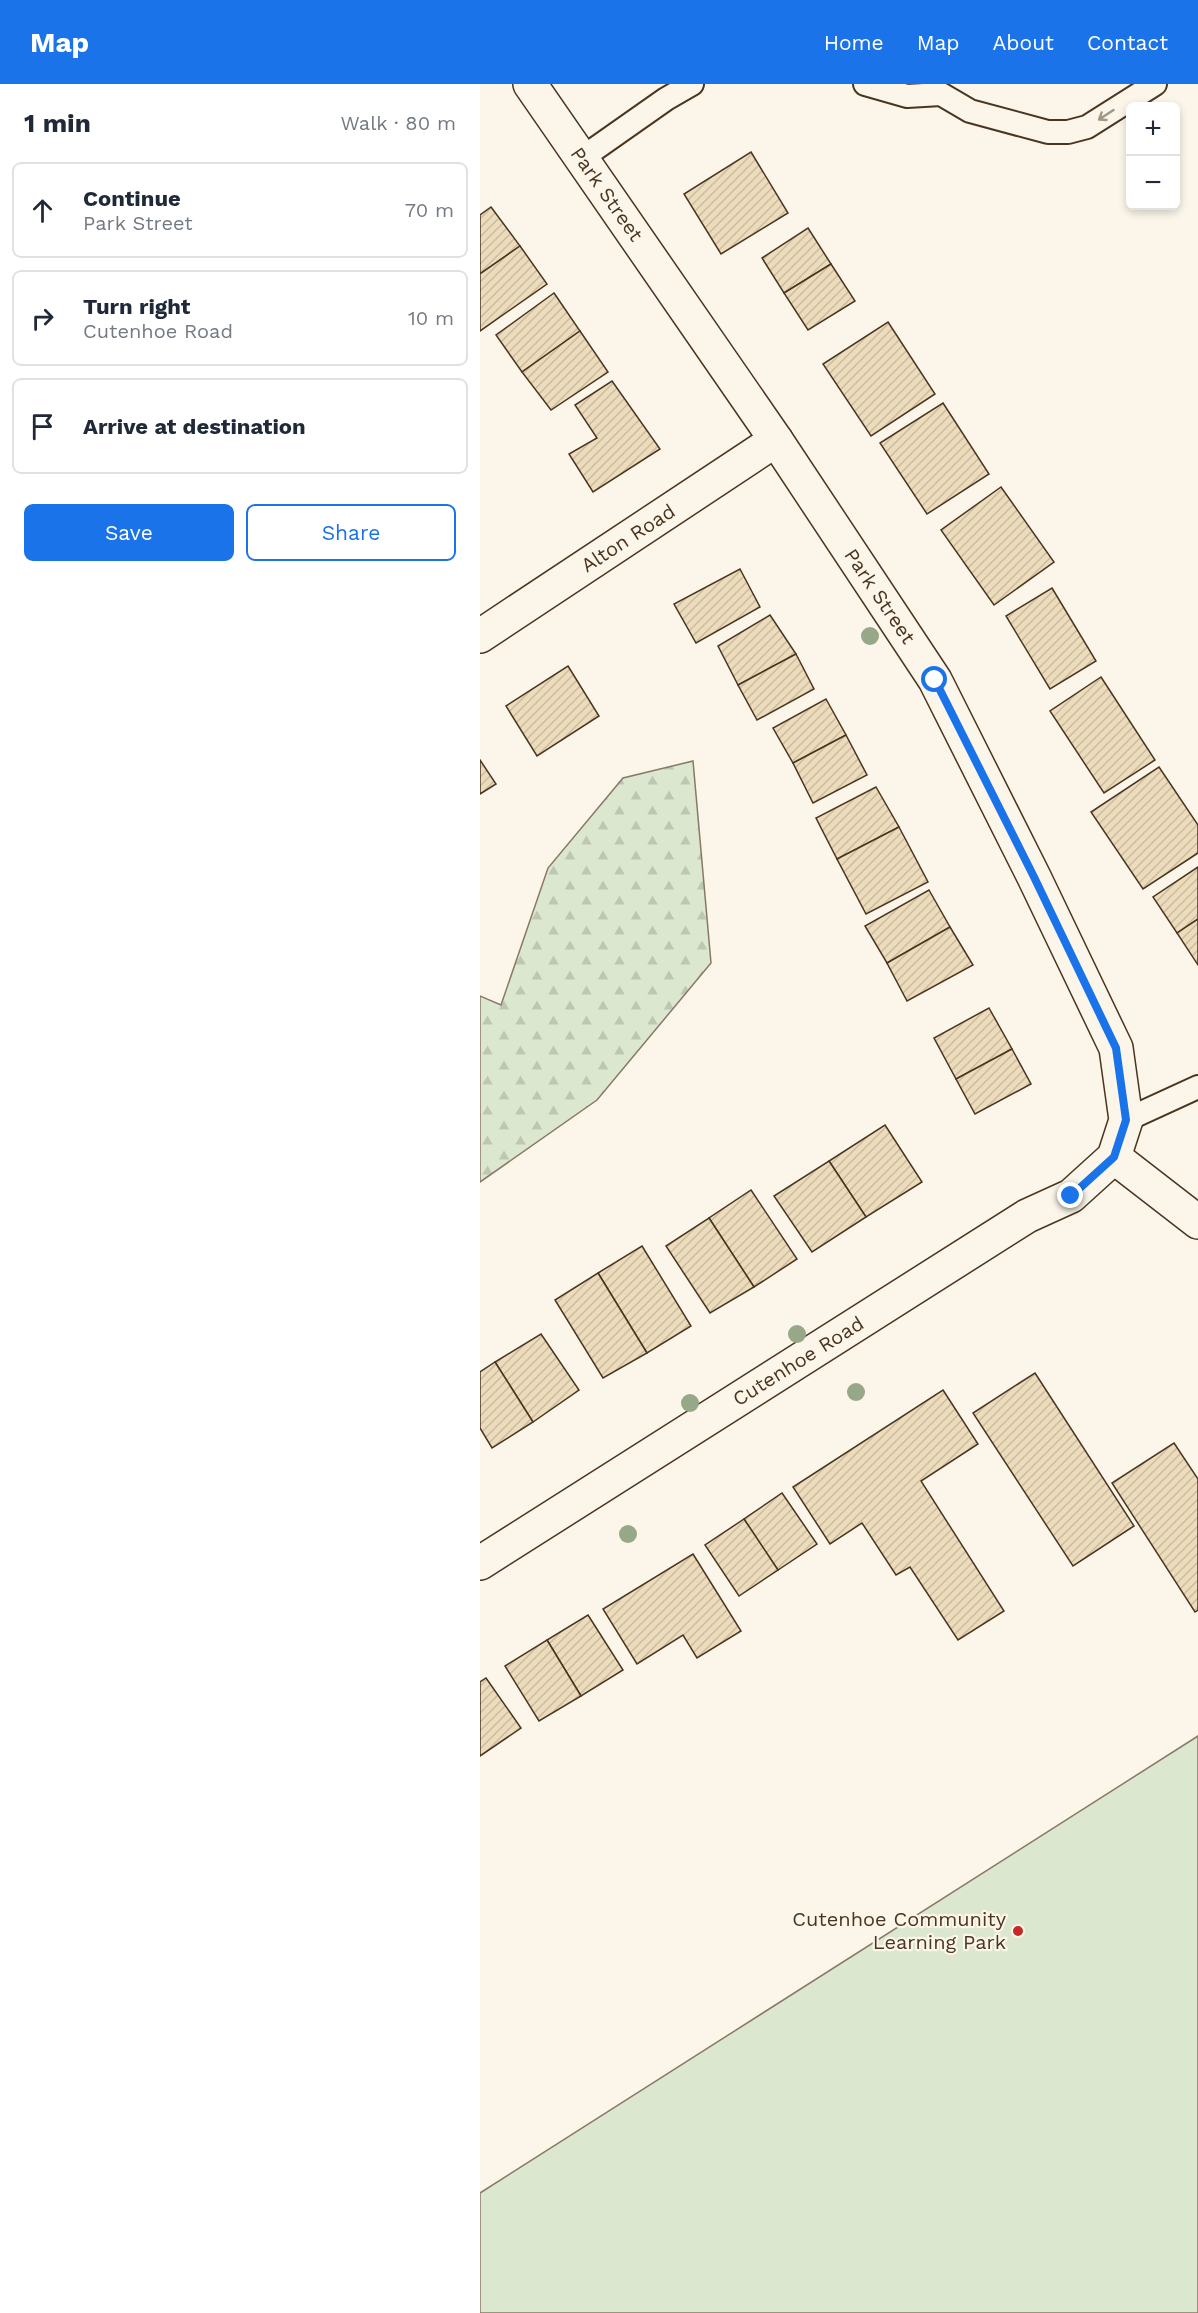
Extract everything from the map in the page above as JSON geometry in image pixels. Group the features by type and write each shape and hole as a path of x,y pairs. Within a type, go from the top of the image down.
{"street":[{"name":"Park Street","path":"530,84 776,440 935,680 1034,877 1116,1048 1126,1120 1114,1157"},
{"name":"Alton Road","path":"480,636 776,440"},
{"path":"1114,1157 1198,1222"},
{"name":"Cutenhoe Road","path":"480,1563 1027,1216 1071,1196 1114,1157"}],"lane":[{"path":"582,158 666,99 692,84"},
{"path":"865,84 907,96 945,89 970,111 1048,132 1068,132 1088,127 1155,84"},
{"path":"1126,1120 1198,1087"}],"green space":[{"path":"693,761 711,963 597,1100 480,1182 480,996 501,1005 548,868 623,778"},
{"name":"Cutenhoe Community Learning Park","path":"1198,1736 1198,2313 480,2313 480,2193"}],"building":[{"path":"751,152 788,213 721,254 684,194"},
{"path":"491,207 520,246 480,274 480,215"},
{"path":"808,228 831,264 784,293 762,258"},
{"path":"520,246 547,284 480,331 480,274"},
{"path":"831,264 855,301 808,330 784,293"},
{"path":"554,293 580,331 522,372 496,335"},
{"path":"888,322 935,394 871,436 823,364"},
{"path":"580,331 608,372 551,410 522,372"},
{"path":"612,381 660,449 593,492 569,454 597,438 575,405"},
{"path":"943,403 989,474 927,514 880,443"},
{"path":"1001,487 1054,562 994,605 941,530"},
{"path":"740,569 760,607 696,643 674,604"},
{"path":"1052,588 1096,661 1050,689 1006,616"},
{"path":"770,615 796,654 738,685 718,646"},
{"path":"796,654 814,689 757,720 738,685"},
{"path":"568,666 599,716 537,756 506,706"},
{"path":"1101,677 1155,760 1104,793 1050,711"},
{"path":"826,699 846,735 793,763 773,728"},
{"path":"846,735 867,775 813,803 793,763"},
{"path":"480,760 496,784 480,794"},
{"path":"1159,767 1198,825 1198,853 1143,889 1091,812"},
{"path":"876,787 899,827 837,859 816,818"},
{"path":"899,827 928,882 866,914 837,859"},
{"path":"1198,867 1198,919 1177,933 1153,897"},
{"path":"929,890 950,927 887,963 865,926"},
{"path":"1198,919 1198,965 1177,933"},
{"path":"950,927 973,965 907,1001 887,963"},
{"path":"989,1008 1012,1049 956,1079 934,1038"},
{"path":"1012,1049 1031,1084 975,1114 956,1079"},
{"path":"885,1125 922,1182 866,1217 829,1161"},
{"path":"829,1161 866,1217 812,1252 774,1196"},
{"path":"751,1190 797,1259 754,1287 709,1218"},
{"path":"709,1218 754,1287 710,1313 666,1246"},
{"path":"642,1246 691,1326 647,1353 598,1273"},
{"path":"598,1273 647,1353 603,1378 555,1300"},
{"path":"541,1334 579,1390 533,1422 495,1362"},
{"path":"495,1362 533,1422 492,1448 480,1428 480,1372"},
{"path":"1035,1373 1134,1526 1073,1566 973,1413"},
{"path":"943,1390 978,1444 921,1481 1004,1611 958,1640 910,1567 896,1575 862,1523 830,1544 793,1487"},
{"path":"1174,1443 1198,1479 1198,1610 1195,1612 1112,1483"},
{"path":"782,1493 817,1544 778,1570 744,1519"},
{"path":"744,1519 778,1570 739,1596 705,1545"},
{"path":"693,1554 741,1631 697,1658 683,1635 637,1664 603,1609"},
{"path":"588,1615 623,1670 581,1696 547,1640"},
{"path":"547,1640 581,1696 539,1721 505,1666"},
{"path":"486,1678 521,1728 480,1756 480,1682"}],"place":[{"name":"Cutenhoe Community Learning Park","path":"1018,1931"}],"route":[{"path":"935,680 1034,877 1116,1048 1126,1120 1114,1157 1071,1196"}]}
